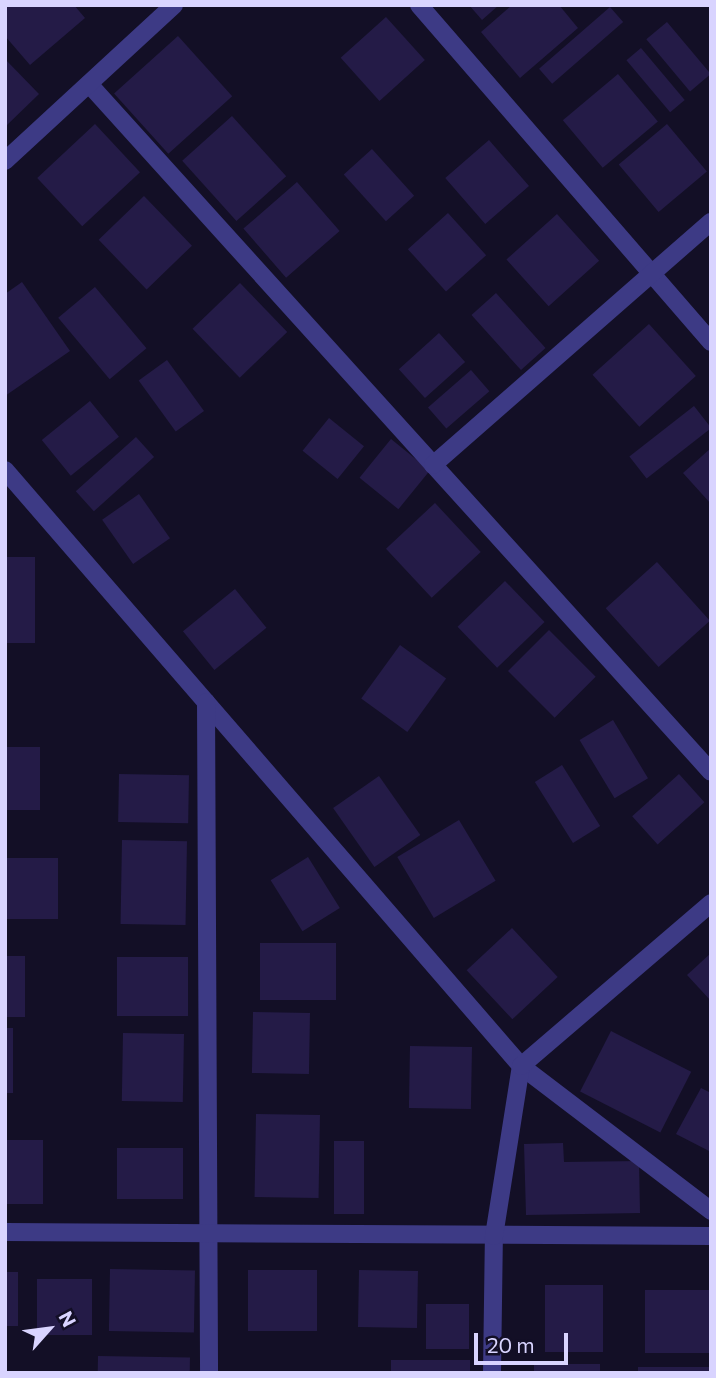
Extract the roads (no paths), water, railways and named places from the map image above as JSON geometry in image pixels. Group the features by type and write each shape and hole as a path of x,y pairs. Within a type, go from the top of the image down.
{"street":[{"path":"5,161 174,5"},
{"path":"418,5 711,342"},
{"path":"89,84 711,772"},
{"path":"433,465 711,222"},
{"path":"5,470 521,1066 711,1211"},
{"path":"206,702 209,1373"},
{"path":"492,1373 494,1236 521,1066 711,903"},
{"path":"5,1233 711,1236"}]}
